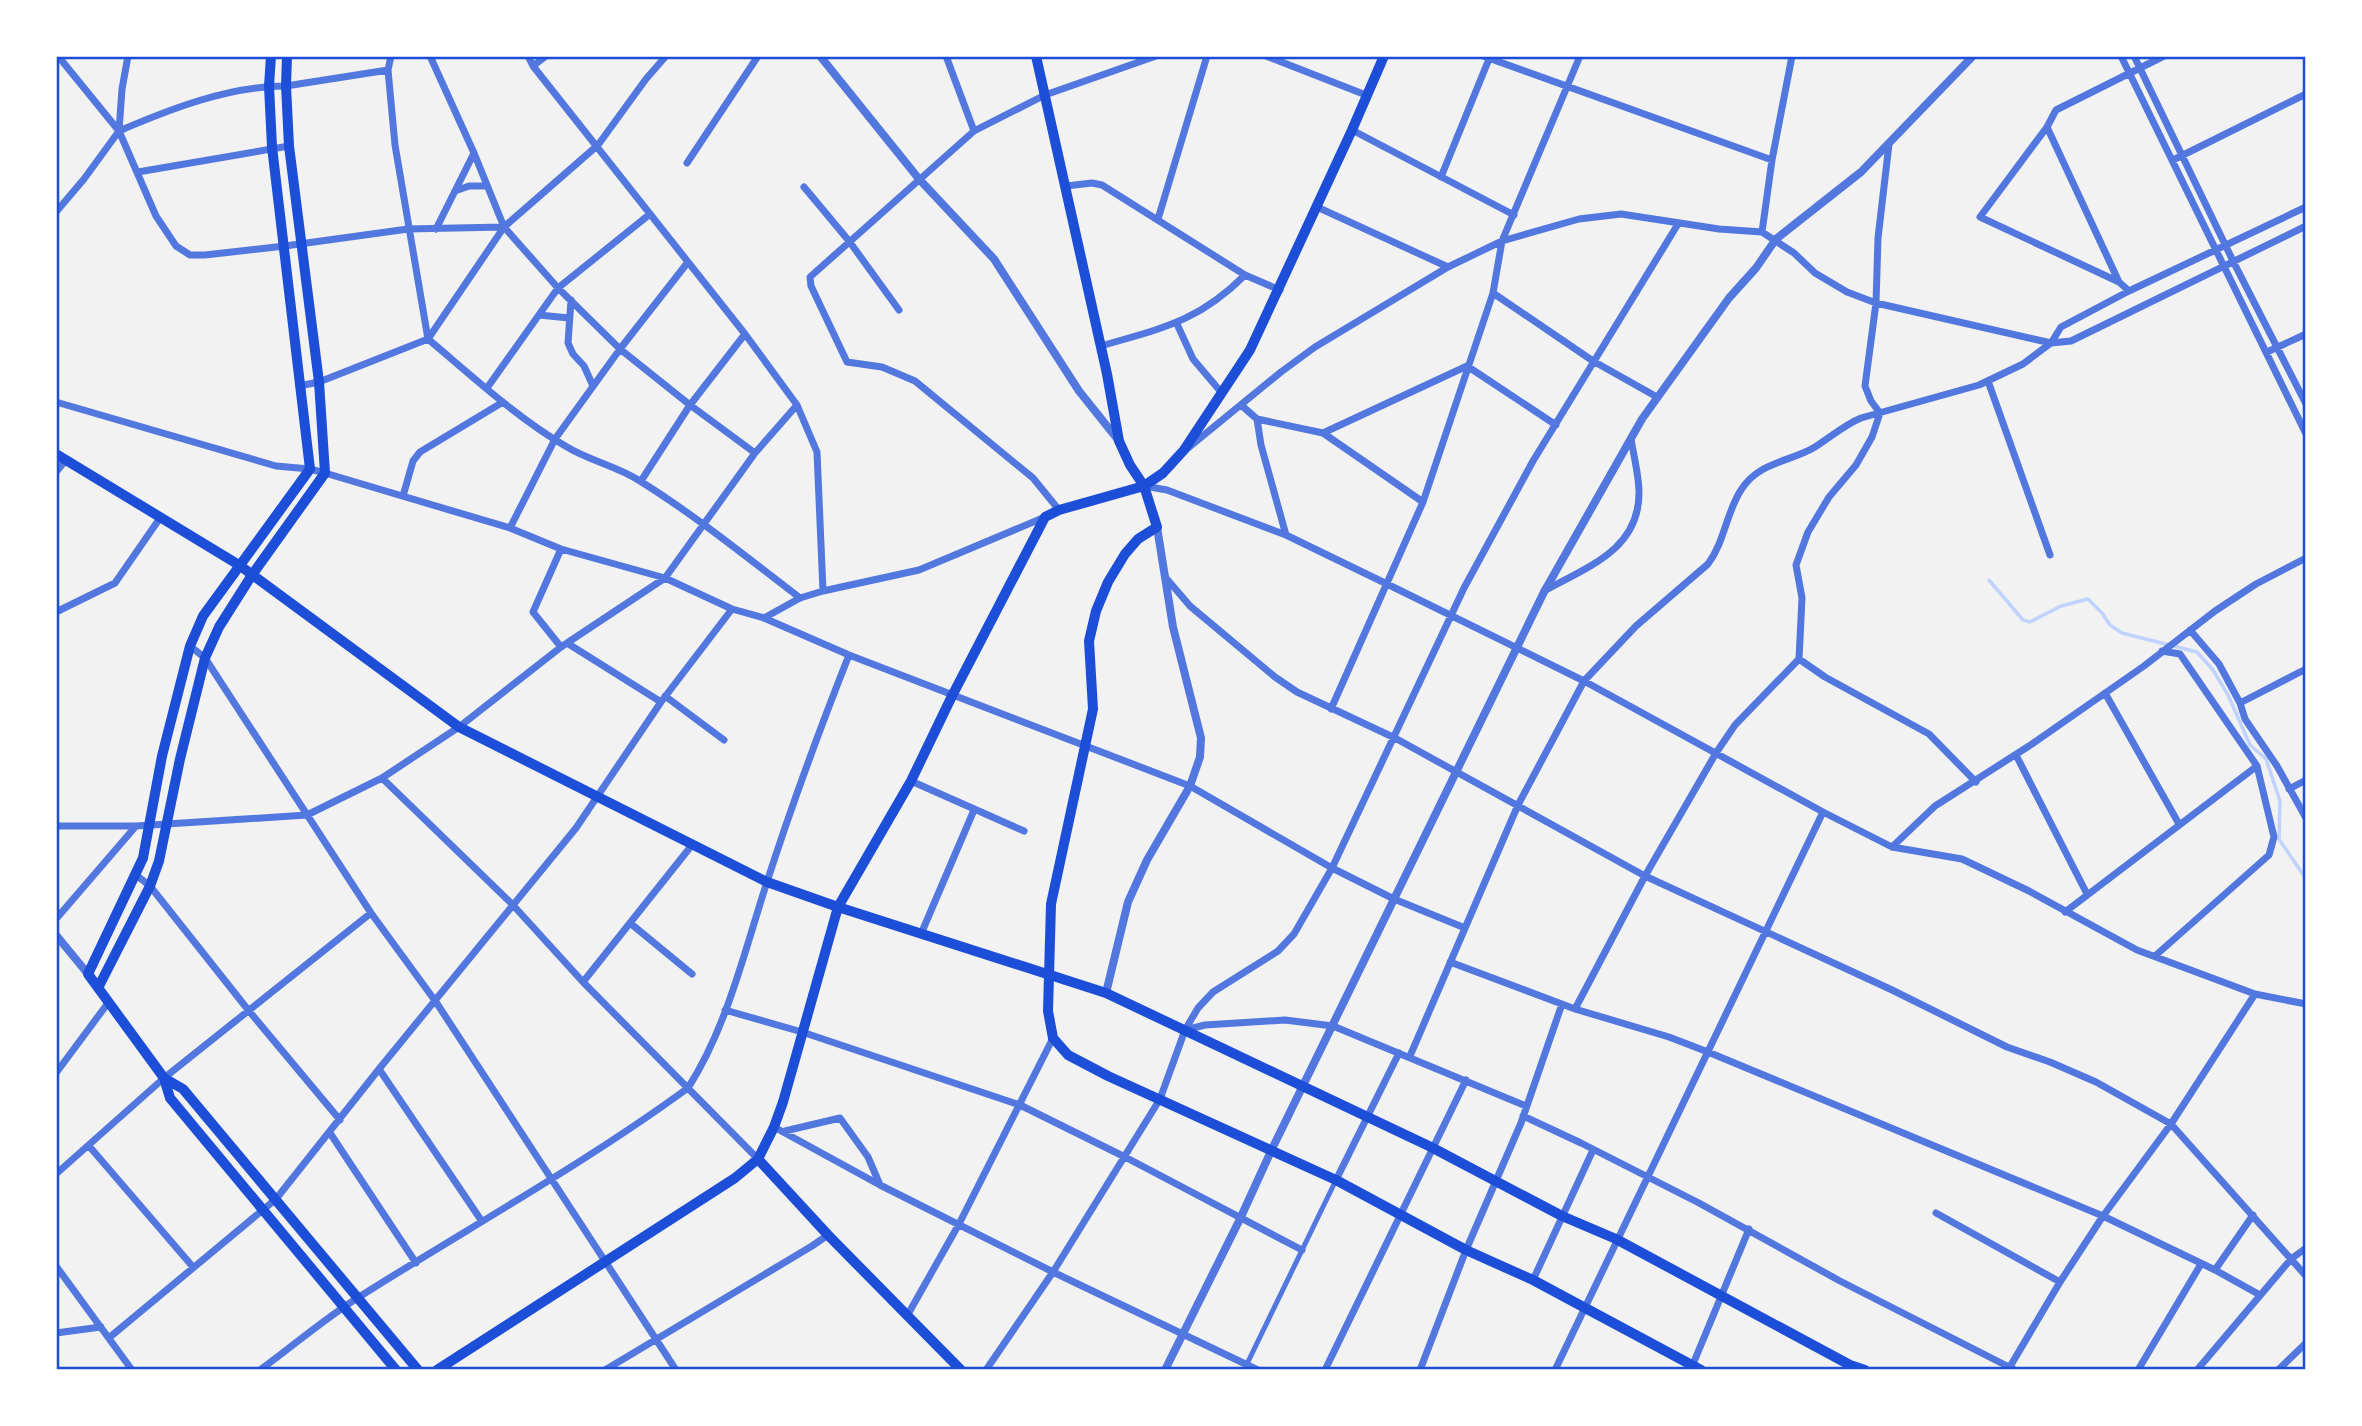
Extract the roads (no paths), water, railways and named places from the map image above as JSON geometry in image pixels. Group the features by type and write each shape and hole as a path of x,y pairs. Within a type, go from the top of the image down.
{"main road":[{"path":"271,56 269,86 272,148 310,469 203,616 190,646 162,756 144,858 88,974 164,1078 170,1098 396,1370"},
{"path":"98,988 150,886 159,861 205,657 219,627 252,575 325,473 319,382 289,146 287,56"},
{"path":"1036,56 1101,346 1119,441 1144,486 1157,527 1138,539 1108,582 1088,641 1093,709 1051,905 1048,1011 1053,1038 1068,1055 1108,1076 1336,1180 1466,1250 1533,1280 1695,1368"},
{"path":"437,1370 735,1178 758,1159 779,1129 802,1032 838,907 911,781 1045,517 1059,510 1144,486 1163,473 1184,450 1250,350 1280,290 1384,56"},
{"path":"61,457 239,565 459,727 692,845 767,882 1106,993 1432,1147 1562,1216 1616,1239 1850,1365 1866,1370"},
{"path":"162,756 180,759"},
{"path":"164,1078 183,1089 418,1370"},
{"path":"758,1159 828,1235 961,1370"}],"street":[{"path":"58,56 119,131 156,216 176,246 190,255 285,246 408,229 504,227"},
{"path":"119,131 128,56"},
{"path":"391,56 388,70 392,121 428,339 503,402 555,439 568,448 622,470 641,481 800,598"},
{"path":"430,56 504,227 558,288 620,349 755,453"},
{"path":"528,56 533,66 745,334 797,405 817,452 822,591"},
{"path":"533,66 546,56"},
{"path":"299,387 319,382 428,339 504,227 598,145 666,56"},
{"path":"687,163 758,56"},
{"path":"820,56 919,179 994,259 1079,391 1119,441"},
{"path":"946,56 974,131"},
{"path":"1125,66 1126,56"},
{"path":"1059,510 1033,478 915,381 883,367 847,362 811,286 810,277 974,131 1045,95 1156,56"},
{"path":"1158,219 1208,56"},
{"path":"1266,56 1366,95"},
{"path":"1331,709 1423,502 1493,293 1502,241 1580,56"},
{"path":"1762,232 1772,160 1792,56"},
{"path":"1165,1370 1544,592 1631,439 1657,397 1776,239 1836,193 1889,144 1973,56"},
{"path":"2121,56 2173,160 2278,347 2306,404"},
{"path":"2134,56 2183,155 2222,248"},
{"path":"2129,290 2119,282 1980,217 2047,127 2056,110 2164,56"},
{"path":"1441,177 1486,57 1772,160"},
{"path":"56,212 119,131 188,103 269,86 286,86 388,70"},
{"path":"2173,160 2306,94"},
{"path":"2047,127 2119,282"},
{"path":"1352,130 1514,215"},
{"path":"1880,413 1871,401 1866,386 1877,303 1878,238 1889,144"},
{"path":"138,172 289,146"},
{"path":"436,229 444,208 474,153"},
{"path":"1066,186 1092,183 1102,185 1245,275 1280,290"},
{"path":"455,191 469,186 487,187"},
{"path":"804,187 849,241 899,310"},
{"path":"1317,207 1448,267"},
{"path":"1410,1056 1518,805 1584,681 1636,626 1708,564 1716,553 1734,503 1749,479 1772,464 1813,448 1847,424 1988,381 2023,364 2052,343 2061,327 2129,290 2306,207"},
{"path":"487,388 558,288 650,214"},
{"path":"1184,450 1315,347 1448,267 1502,241 1579,219 1621,214 1719,229 1762,232 1776,239 1815,273 1847,292 1877,303 2052,343 2071,341 2306,226"},
{"path":"986,1370 1053,1272 1160,1099 1185,1030 1198,1008 1213,992 1278,951 1293,934 1332,868 1451,616 1533,461 1678,223"},
{"path":"510,527 555,439 620,349 688,262"},
{"path":"2230,264 2267,352 2306,434"},
{"path":"1101,346 1177,324 1224,296 1245,275"},
{"path":"1493,293 1593,361 1657,397"},
{"path":"571,300 568,342 593,386"},
{"path":"539,315 569,318"},
{"path":"1177,324 1193,359 1221,392"},
{"path":"641,481 690,405 745,334"},
{"path":"2267,352 2306,334"},
{"path":"1467,366 1556,425"},
{"path":"1323,433 1467,366"},
{"path":"1988,381 2050,555"},
{"path":"56,402 275,467 310,469 325,473 510,527 561,549 664,578 732,609 764,618 952,696 1190,786 1332,868 1394,899 1465,928"},
{"path":"403,496 413,460 420,452 503,402"},
{"path":"56,826 149,825 307,815 382,778 459,727 564,645 664,578 755,453 797,405"},
{"path":"1241,405 1257,419 1323,433 1423,502"},
{"path":"1575,1009 1645,876 1716,753 1735,725 1800,659 1802,598 1796,565 1808,532 1829,497 1856,465 1872,437 1880,413"},
{"path":"1257,419 1261,445 1286,536"},
{"path":"1544,592 1618,549 1637,518 1639,491 1631,439"},
{"path":"56,472 61,457"},
{"path":"1144,486 1167,490 1286,536 1387,584 1584,681 1892,847 1962,859 2029,891 2137,950 2255,994 2306,1004"},
{"path":"764,618 800,598 822,591 919,570 1045,517"},
{"path":"56,612 115,583 160,518"},
{"path":"1106,993 1128,902 1147,860 1190,786 1200,757 1201,738 1185,681 1157,527"},
{"path":"561,549 533,612 564,645 663,699 724,740"},
{"path":"1892,847 1935,806 2016,755 2256,584 2306,558"},
{"path":"1164,576 1190,606 1297,692 1395,738 1645,876 1890,989 2007,1047 2096,1082 2171,1124 2306,1276"},
{"path":"110,1337 276,1199 576,828 663,699 732,609"},
{"path":"2190,630 2219,664 2240,703 2245,719 2306,818"},
{"path":"190,646 205,657 371,912 436,1002 676,1370"},
{"path":"2155,956 2269,855 2274,837 2257,766 2180,654 2164,650"},
{"path":"260,1370 357,1298 552,1179 688,1088 726,1010 807,764 849,655"},
{"path":"1800,659 1825,677 1929,734 1976,782"},
{"path":"2240,703 2306,669"},
{"path":"2105,693 2179,824"},
{"path":"2016,755 2087,894"},
{"path":"2065,912 2257,766"},
{"path":"382,778 512,904 583,982 758,1159"},
{"path":"2289,789 2306,780"},
{"path":"911,781 1024,831"},
{"path":"921,934 974,810"},
{"path":"1555,1370 1616,1239 1649,1178 1763,932 1823,812"},
{"path":"56,919 136,825"},
{"path":"583,982 692,845"},
{"path":"136,875 150,886 340,1120"},
{"path":"56,1174 164,1078 371,912"},
{"path":"630,923 692,974"},
{"path":"56,935 88,974"},
{"path":"1450,962 1575,1009 1669,1037 1708,1052 2103,1216 2215,1270 2260,1295"},
{"path":"1523,1116 1749,1229 1840,1281 2011,1369 2060,1282 2103,1216 2171,1124 2255,994"},
{"path":"56,1073 108,1003"},
{"path":"1420,1370 1466,1250 1523,1116 1562,1004"},
{"path":"726,1010 802,1032 1020,1105 1301,1250"},
{"path":"1185,1030 1205,1025 1271,1020 1333,1026 1526,1106"},
{"path":"907,1316 959,1224 1053,1038"},
{"path":"1246,1367 1399,1053"},
{"path":"379,1069 481,1220"},
{"path":"1325,1370 1466,1080"},
{"path":"779,1129 840,1118 868,1157 880,1185"},
{"path":"779,1129 880,1185 1246,1367 1258,1370"},
{"path":"330,1133 416,1263"},
{"path":"89,1146 193,1267"},
{"path":"1533,1280 1593,1150"},
{"path":"1936,1213 2060,1282"},
{"path":"2215,1270 2253,1215"},
{"path":"1695,1368 1749,1229"},
{"path":"605,1370 828,1235"},
{"path":"2197,1370 2291,1259 2306,1248"},
{"path":"2138,1370 2202,1264"},
{"path":"56,1266 132,1370"},
{"path":"56,1334 101,1327"},
{"path":"2278,1370 2306,1343"}],"waterway":[{"path":"1989,580 2023,620 2030,622 2061,606 2088,599 2110,625 2122,633 2197,652 2213,670 2228,695 2250,745 2266,759 2280,801 2279,839 2306,879"}]}
